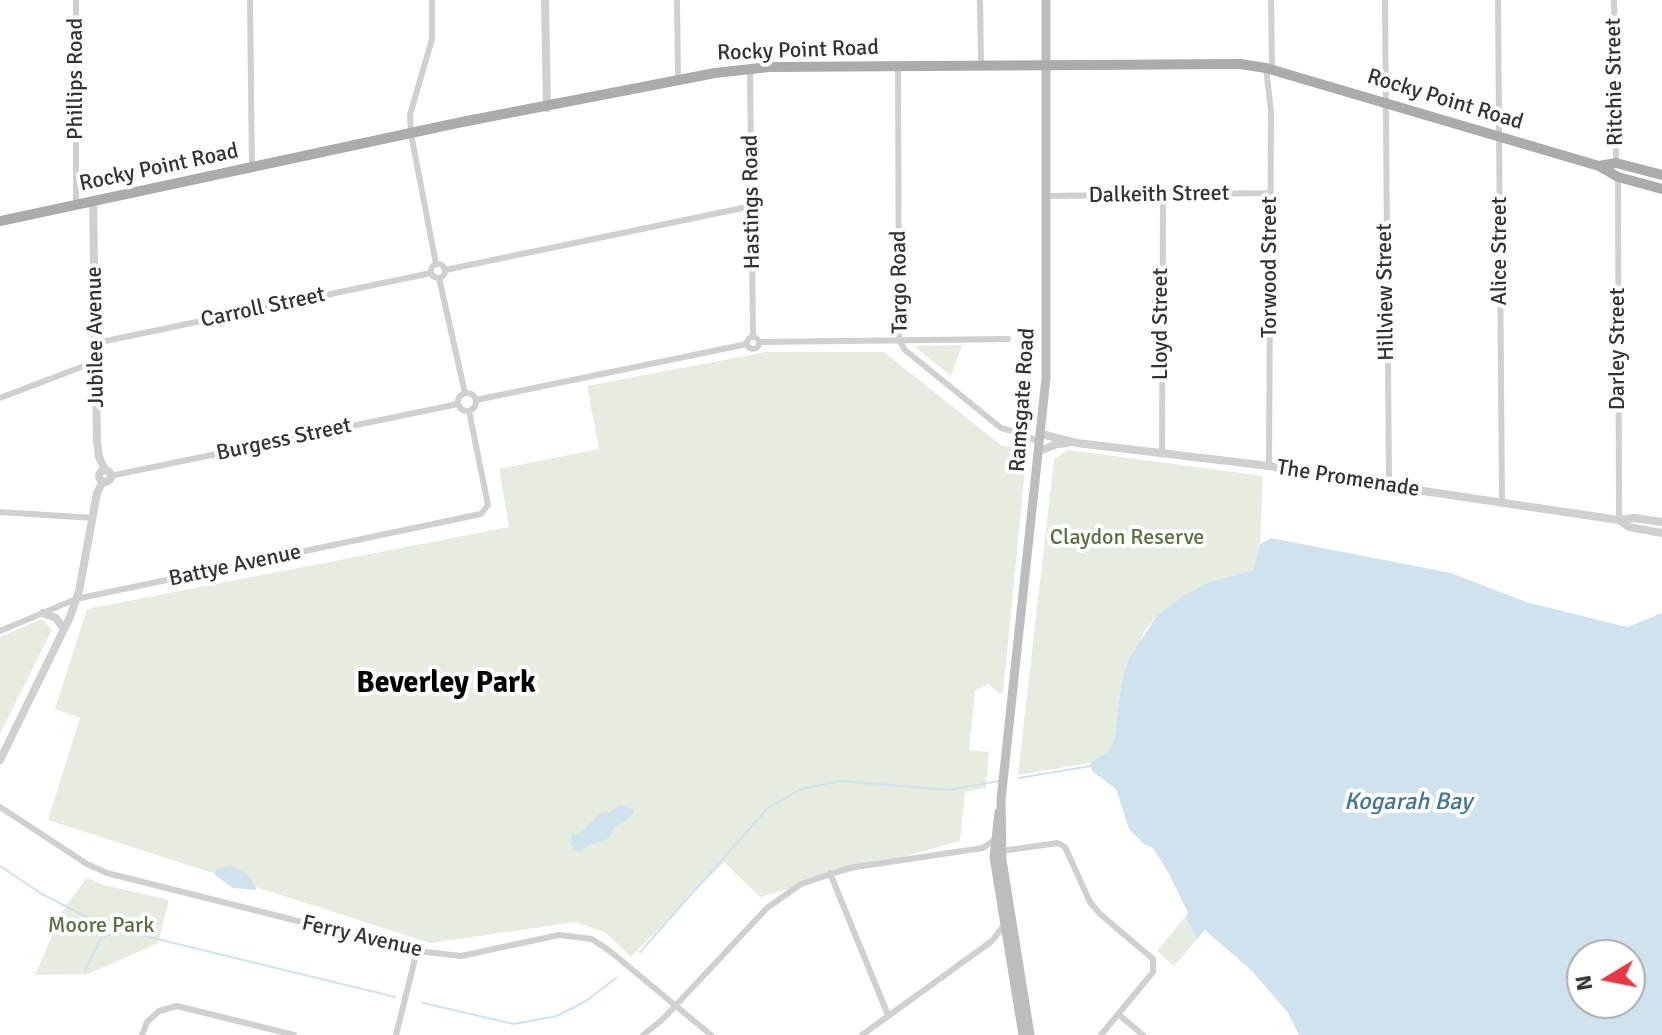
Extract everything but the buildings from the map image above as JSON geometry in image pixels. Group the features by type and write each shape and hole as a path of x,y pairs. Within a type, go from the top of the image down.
{"main road":[{"name":"Ramsgate Road","path":"1030,1035 994,840 1003,788 1040,439 1046,352 1046,0"},
{"name":"Rocky Point Road","path":"0,221 411,134 750,68 1240,64 1269,68 1599,166 1618,177 1662,189"},
{"name":"Rocky Point Road","path":"1599,166 1616,163 1662,175"},
{"name":"Ramsgate Road","path":"1001,800 998,854 1004,924 1023,1035"}],"street":[{"name":"Phillips Road","path":"76,0 76,205"},
{"path":"250,0 252,169"},
{"path":"432,0 432,39 410,115 411,134 436,264 431,273 439,278 465,393"},
{"path":"545,0 547,108"},
{"path":"677,0 678,80"},
{"path":"980,0 981,66"},
{"name":"Torwood Street","path":"1269,466 1271,0"},
{"name":"Hillview Street","path":"1385,0 1389,482"},
{"name":"Alice Street","path":"1498,0 1502,502"},
{"name":"Ritchie Street","path":"1614,0 1616,163"},
{"name":"Targo Road","path":"898,67 899,340 905,350 1001,428 1040,439"},
{"name":"Hastings Road","path":"750,68 756,340"},
{"name":"Darley Street","path":"1618,177 1619,520"},
{"name":"Dalkeith Street","path":"1047,196 1270,193"},
{"name":"Lloyd Street","path":"1162,453 1163,194"},
{"name":"Jubilee Avenue","path":"0,760 76,599 98,490 106,476 98,453 93,202"},
{"path":"445,270 752,206"},
{"path":"436,264 442,265 445,270"},
{"path":"439,278 445,270"},
{"name":"Carroll Street","path":"96,343 431,273"},
{"path":"476,400 747,344 748,340 1008,339"},
{"path":"0,398 96,364"},
{"path":"465,393 473,395 476,400 474,408 469,411 460,409 458,404 460,396 465,393"},
{"name":"Burgess Street","path":"106,476 458,404"},
{"name":"Battye Avenue","path":"0,631 76,599 484,512 488,505 469,411"},
{"path":"1023,434 1040,439"},
{"name":"The Promenade","path":"1040,439 1389,482 1403,488 1619,520 1634,518 1662,522"},
{"name":"The Promenade","path":"1040,439 1057,444 1077,443"},
{"path":"0,512 93,518"},
{"name":"The Promenade","path":"1619,520 1629,527 1662,533"},
{"path":"43,613 56,618 64,629"},
{"name":"Ferry Avenue","path":"0,807 87,864 107,873 417,951 461,956 559,935 582,936 602,945 711,1035"},
{"path":"643,1035 677,1005 767,908 801,884 830,873 983,848 994,840"},
{"path":"983,848 998,854 1058,843 1065,847 1090,902 1153,959 1153,972 1101,1035"},
{"path":"830,873 888,1015"},
{"path":"862,1035 992,941 1004,924"},
{"path":"992,941 1008,945"},
{"path":"396,1035 417,951"},
{"path":"142,1035 152,1017 167,1007 177,1006 294,1035"},
{"path":"1118,1014 1143,1035"},
{"path":"252,1024 252,1035"}],"green space":[{"path":"962,345 951,376 914,346"},
{"path":"766,352 884,352 1002,446 1027,449 1003,693 998,693 989,684 975,690 969,750 989,752 986,788 965,792 960,841 760,897 724,862 631,957 606,933 576,922 430,943 48,820 80,718 55,709 87,609 509,527 499,469 599,449 587,386"},
{"name":"Claydon Reserve","path":"1068,450 1263,476 1260,544 1253,570 1209,582 1184,595 1157,616 1144,632 1121,685 1114,742 1108,751 1090,763 1018,775 1054,459"},
{"path":"42,619 52,630 0,734 0,637"},
{"name":"Moore Park","path":"87,878 169,900 158,943 88,974 35,975 65,907"},
{"path":"1185,917 1197,939 1174,966 1157,951"}],"water":[{"name":"Kogarah Bay","path":"1271,538 1451,573 1526,602 1627,627 1662,613 1662,1035 1299,1035 1288,1013 1252,971 1205,930 1197,939 1168,872 1153,848 1144,844 1129,829 1116,789 1092,771 1090,763 1108,751 1114,742 1121,685 1129,658 1157,616 1184,595 1209,582 1253,570 1260,544"},
{"path":"621,805 634,810 630,818 615,827 608,839 576,851 570,843 572,833 580,834 601,813 610,812"},
{"path":"230,865 247,874 257,890 233,888 215,875 216,870"}],"waterway":[{"path":"1019,778 1091,766"},
{"path":"640,952 768,808 801,789 841,781 948,790 999,781"},
{"path":"0,866 42,894 104,926 395,997"},
{"path":"85,970 101,939 117,930"},
{"path":"423,1003 514,1024 557,1016 586,1001 616,978"}],"district":[{"name":"Beverley Park","path":"446,684"}]}
